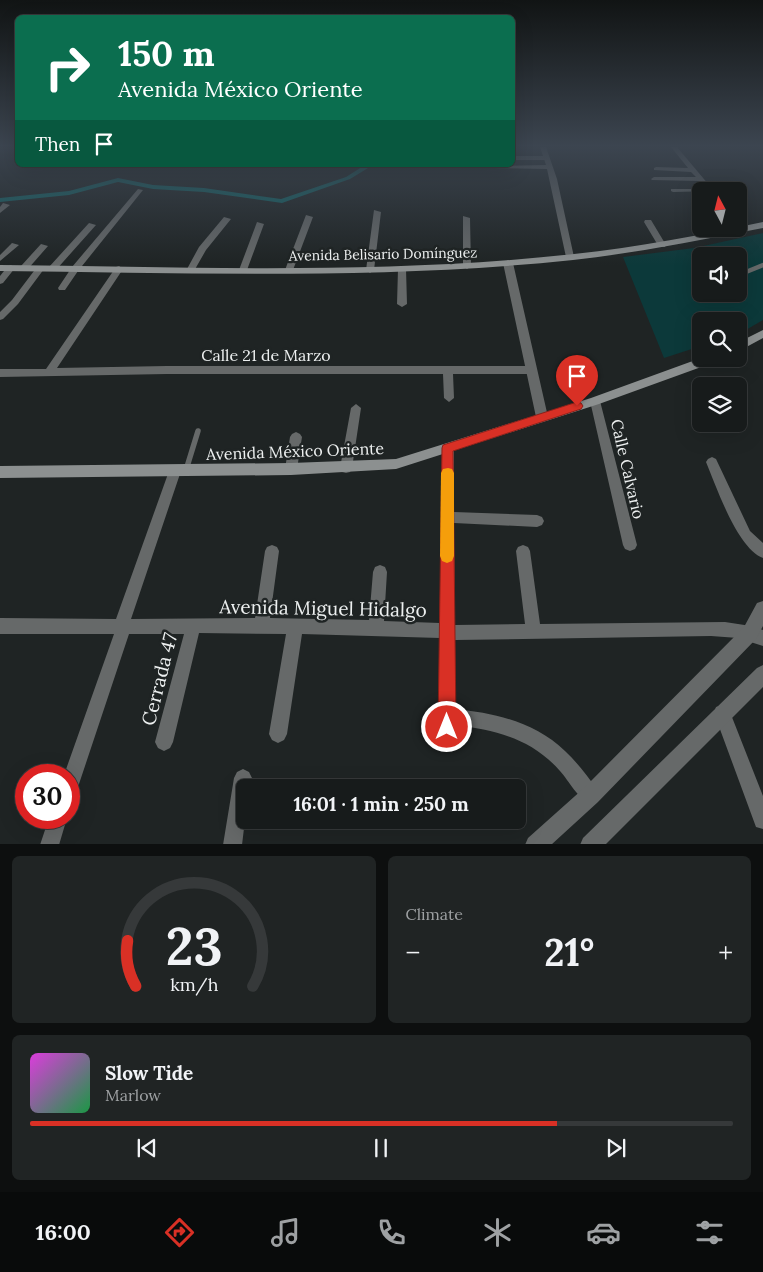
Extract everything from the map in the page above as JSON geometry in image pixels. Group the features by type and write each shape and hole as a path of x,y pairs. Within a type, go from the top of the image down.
{"main road":[{"name":"Avenida Belisario Domínguez","path":"748,226 763,225"},
{"name":"Avenida Belisario Domínguez","path":"0,268 402,269 467,266 570,257 662,245 692,238"},
{"path":"747,342 763,333"},
{"name":"Avenida México Oriente","path":"0,472 346,468 396,464 595,400 692,366"}],"street":[{"path":"556,186 570,257"},
{"path":"62,288 75,269 140,190"},
{"path":"673,190 692,190"},
{"path":"0,211 6,205"},
{"path":"370,270 377,212"},
{"path":"290,270 309,217"},
{"path":"466,218 467,266"},
{"path":"190,269 202,249 227,219"},
{"path":"648,222 662,245"},
{"path":"243,270 260,224"},
{"path":"52,269 92,225"},
{"path":"0,259 15,245"},
{"path":"24,268 44,246"},
{"path":"508,263 542,417"},
{"path":"0,281 11,268"},
{"path":"0,317 15,302 40,268"},
{"path":"49,372 119,269"},
{"path":"402,269 402,304"},
{"path":"448,370 449,398"},
{"name":"Calle 21 de Marzo","path":"0,373 531,370"},
{"name":"Calle Calvario","path":"595,400 630,545"},
{"path":"346,468 356,408"},
{"path":"291,469 296,437"},
{"path":"447,737 448,448"},
{"path":"712,462 745,535 763,552"},
{"path":"77,764 122,628 124,614 180,471"},
{"path":"448,517 537,521"},
{"path":"261,626 272,551"},
{"path":"523,551 533,631"},
{"path":"376,627 380,572"},
{"path":"535,844 591,795 757,636 763,609"},
{"name":"Avenida Miguel Hidalgo","path":"0,626 122,628 193,626 376,627 446,631 456,634 533,631 719,630 757,636"},
{"name":"Cerrada 47","path":"164,742 193,626"},
{"path":"278,734 295,627"},
{"path":"590,844 763,674"},
{"path":"722,713 763,820"},
{"path":"447,716 488,720 518,730 553,751 591,795"},
{"path":"232,844 243,778"},
{"path":"49,844 54,829"}],"lane":[{"path":"747,272 763,266"},
{"path":"180,471 198,431"}],"shaded area":[{"path":"763,233 763,320 747,329 747,312 692,312 692,349 664,358 623,257 692,248 692,302 747,302 747,247 699,247 748,238 748,236"}],"waterway":[{"path":"0,200 69,193 94,186"},
{"path":"150,186 204,190 282,201 324,186"}],"slow traffic":[{"path":"447,556 448,473"}],"route":[{"path":"447,727 448,448 577,406"}]}
